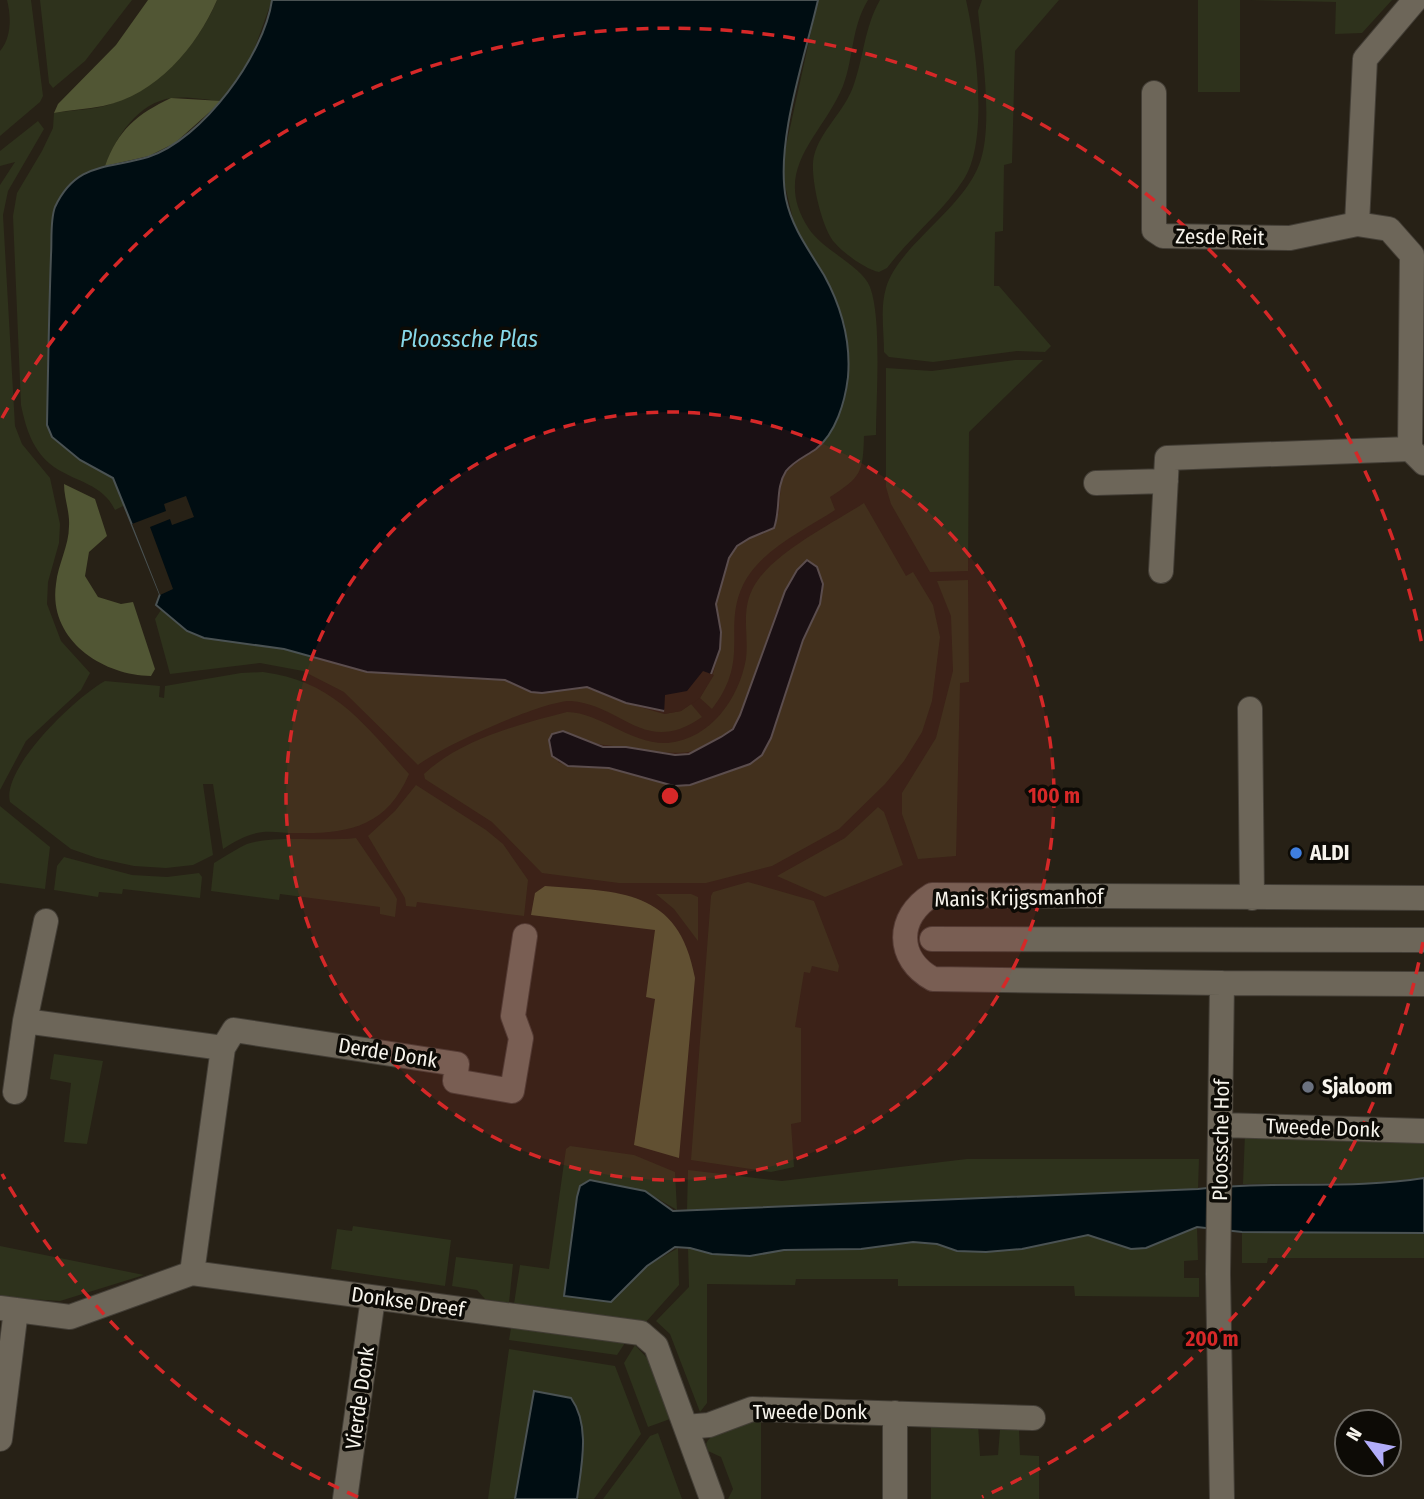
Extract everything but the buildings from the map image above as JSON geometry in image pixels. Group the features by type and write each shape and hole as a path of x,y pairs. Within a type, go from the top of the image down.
{"street":[{"path":"1357,224 1365,59 1415,0"},
{"name":"Zesde Reit","path":"1154,93 1154,230 1163,236 1290,238 1357,224 1390,229 1412,255 1417,456"},
{"path":"1161,571 1167,458 1417,456"},
{"path":"1096,483 1166,481"},
{"path":"1250,709 1252,898"},
{"name":"Manis Krijgsmanhof","path":"1222,983 933,979 919,972 909,960 904,930 914,909 932,895 1424,898"},
{"path":"15,1092 25,1021 46,921"},
{"name":"Derde Donk","path":"223,1048 234,1030 369,1049 457,1064 455,1081 512,1091 521,1038 513,1016 525,936"},
{"path":"932,939 1424,940"},
{"path":"1222,983 1424,984"},
{"name":"Ploossche Hof","path":"1222,983 1219,1262 1222,1499"},
{"path":"25,1021 223,1048 192,1273"},
{"name":"Tweede Donk","path":"1222,1125 1424,1131"},
{"name":"Donkse Dreef","path":"8,1309 70,1317 192,1273 641,1333 656,1346 712,1499"},
{"name":"Vierde Donk","path":"345,1499 373,1297"},
{"path":"0,1439 8,1309"},
{"name":"Tweede Donk","path":"685,1427 709,1425 752,1409 1033,1418"},
{"name":"Tweede Donk","path":"895,1413 895,1499"}],"green space":[{"path":"7,0 31,0 43,96 40,102 0,136 0,51 10,26"},
{"path":"40,0 132,0 85,61 53,88 49,83"},
{"path":"148,0 217,0 209,18 186,51 157,80 122,100 103,106 54,113 58,104 116,45"},
{"path":"217,0 272,0 250,61 222,101 172,98 149,106 122,133 105,166 73,181 54,210 52,437 80,460 113,478 125,505 115,510 104,494 47,461 36,447 25,423 21,405 13,216 17,193 53,128 54,113 108,105 126,98 159,77 187,50 209,18"},
{"path":"818,0 868,0 858,21 843,86 804,154 797,171 795,189 798,208 809,229 859,272 870,287 877,338 876,435 864,436 863,458 858,473 830,497 835,510 771,551 760,561 743,585 737,601 730,675 724,691 712,709 700,698 713,674 720,649 721,632 716,604 729,558 737,546 763,534 779,513 781,482 787,470 815,449 839,415 848,377 845,325 824,275 795,227 781,169"},
{"path":"880,0 966,0 976,66 978,117 972,162 964,179 887,268 879,272 849,256 830,236 818,201 813,164 821,138 853,87 871,21"},
{"path":"982,0 1059,0 1015,51 1012,163 1004,165 1003,231 995,232 994,286 999,286 1051,346 1045,352 1017,351 933,362 889,357 884,352 883,312 886,288 893,273 916,243 959,198 979,165 986,131 986,90 978,11"},
{"path":"1198,0 1240,0 1240,92 1198,92"},
{"path":"1250,0 1392,0 1362,33 1335,34 1336,2"},
{"path":"171,98 222,101 175,143 149,156 105,166 116,142 130,125 148,110"},
{"path":"38,121 44,129 8,191 3,215 15,426 22,444 50,478 60,524 59,543 48,582 47,604 61,641 90,673 81,690 26,741 0,790 0,185 15,162 0,166 0,151"},
{"path":"1015,360 1043,360 969,432 968,571 930,572 891,504 886,487 886,368 932,371"},
{"path":"64,484 95,499 107,536 89,552 85,576 98,597 121,604 133,602 155,669 151,676 114,669 97,661 69,637 60,621 56,604 56,584 69,526"},
{"path":"864,503 906,576 913,572 933,605 940,637 932,701 922,732 904,761 885,784 839,829 772,866 706,883 619,883 542,873 492,822 425,779 424,774 439,762 473,743 511,728 567,712 592,718 654,742 668,743 697,734 720,714 737,688 746,659 747,607 752,590 760,577 786,553","holes":["797,570 820,604 803,640 690,785 609,768 568,766 558,762 577,737 603,745 678,753 706,748 719,741 741,715 776,612"]},
{"path":"968,580 969,682 960,683 956,856 918,859 902,814 902,793 936,738 953,671 951,616 937,581"},
{"path":"161,610 187,631 204,638 284,649 367,672 505,680 530,692 542,693 587,687 626,703 664,714 681,711 691,704 702,717 682,728 665,732 649,731 589,704 571,701 558,703 493,726 447,747 418,765 344,692 303,671 260,663 170,674 155,619"},
{"path":"263,672 288,677 329,695 362,722 409,774 389,806 376,817 348,829 313,833 261,832 223,849 213,784 203,784 213,855 193,865 166,868 134,866 71,849 10,802 10,788 29,753 60,717 105,681 160,686 159,697 164,698 165,686 241,673"},
{"path":"416,785 503,844 528,880 524,916 417,902 416,907 406,906 405,898 368,836 395,811"},
{"path":"0,806 50,847 45,889 0,883"},
{"path":"878,807 884,812 903,865 825,897 777,876 845,838"},
{"path":"356,838 397,899 395,917 380,914 380,907 280,894 279,900 211,891 214,863 247,844 271,840"},
{"path":"64,857 132,875 167,877 199,873 202,877 200,898 123,889 122,894 99,892 98,897 54,890 57,866"},
{"path":"748,882 814,901 839,966 838,972 812,966 810,973 804,972 795,1027 801,1028 801,1122 791,1124 794,1167 771,1172 691,1160 711,896 713,892"},
{"path":"545,886 597,890 642,900 660,911 675,927 687,948 695,978 679,1158 634,1145 655,999 646,997 655,930 531,915 535,893"},
{"path":"656,894 691,894 698,897 698,941 674,909"},
{"path":"54,1054 103,1061 87,1144 64,1142 71,1083 50,1079"},
{"path":"1245,1134 1424,1135 1424,1178 1369,1183 1243,1184"},
{"path":"570,1146 634,1155 675,1172 677,1210 645,1191 590,1180 577,1197 564,1296 611,1302 647,1266 678,1248 679,1285 645,1323 514,1304 520,1265 549,1269 566,1149"},
{"path":"967,1159 1199,1159 1198,1189 687,1210 688,1170 782,1181"},
{"path":"353,1226 451,1240 445,1286 331,1269 337,1229 352,1231"},
{"path":"1197,1227 1198,1260 1184,1261 1184,1278 1199,1278 1199,1297 1075,1296 1074,1286 898,1286 898,1279 796,1279 795,1285 707,1284 707,1403 700,1412 670,1334 656,1321 689,1287 688,1248 767,1253 784,1250 861,1249 913,1242 937,1244 957,1251 986,1252 1022,1249 1088,1235 1131,1249 1146,1248"},
{"path":"1242,1232 1424,1233 1424,1258 1268,1258 1267,1263 1242,1263"},
{"path":"0,1246 144,1275 60,1301 0,1297"},
{"path":"456,1257 513,1264 509,1303 485,1299 477,1290 452,1286"},
{"path":"511,1328 625,1343 617,1355 509,1340"},
{"path":"635,1345 648,1359 670,1419 648,1427 624,1363"},
{"path":"509,1349 615,1366 641,1434 594,1499 577,1499 584,1447 534,1391 515,1499 488,1499"},
{"path":"761,1420 761,1499 728,1499 733,1489 721,1457 708,1451 706,1444 722,1429"},
{"path":"931,1422 978,1424 980,1456 998,1455 1000,1430 1019,1430 1020,1455 1039,1456 1039,1499 931,1499"},
{"path":"658,1433 682,1499 603,1499 650,1436"}],"water":[{"name":"Ploossche Plas","path":"272,0 818,0 793,100 784,176 786,199 792,220 830,287 844,324 849,364 845,397 829,435 816,449 786,471 780,484 774,528 737,546 729,558 716,604 721,632 720,649 704,687 664,711 626,703 587,687 542,693 531,692 505,680 367,672 284,649 204,638 187,631 156,605 160,594 113,478 80,460 52,437 47,425 52,218 55,207 63,192 83,175 107,166 148,157 169,147 209,114 244,69 267,22"},
{"path":"807,560 817,567 823,584 820,604 803,640 771,738 762,755 750,764 690,785 674,786 609,768 568,766 552,756 549,740 552,734 563,731 603,747 626,747 675,755 689,754 733,729 785,591 797,570"},
{"path":"1424,1178 1424,1233 1242,1232 1197,1227 1146,1248 1131,1249 1088,1235 1022,1249 986,1252 957,1251 937,1244 913,1242 861,1249 784,1250 750,1256 712,1254 675,1247 647,1266 611,1302 564,1296 577,1197 580,1186 590,1180 645,1191 673,1211 1226,1186 1368,1184"},
{"path":"534,1391 571,1398 577,1409 583,1447 577,1499 515,1499"}],"pier":[{"path":"186,496 194,517 172,525 170,519 150,527 173,589 160,595 132,524 166,511 164,504"},
{"path":"703,671 714,675 700,698 681,711 664,714 665,695 687,691"}],"place":[{"name":"ALDI","path":"1296,853"},
{"name":"Sjaloom","path":"1308,1087"}]}
